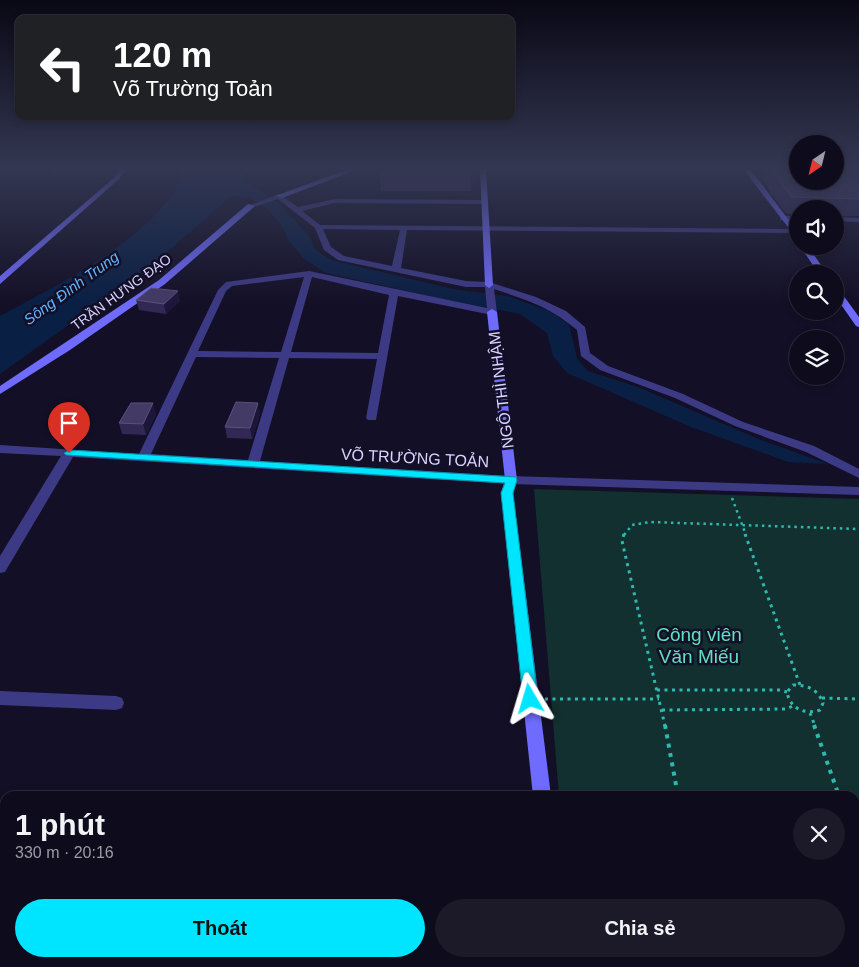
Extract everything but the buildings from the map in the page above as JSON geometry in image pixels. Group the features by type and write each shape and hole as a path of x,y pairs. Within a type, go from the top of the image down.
{"street":[{"path":"1,279 76,214"},
{"name":"TRẦN HƯNG ĐẠO","path":"0,391 162,282 241,214"},
{"path":"301,214 318,227 327,248 334,254 350,260 396,270 466,284 489,285 533,299 563,313 582,329 585,354 604,368 679,396 739,424 810,449 859,474"},
{"path":"143,458 222,290 230,284 309,274 492,312 485,214"},
{"path":"780,214 789,226"},
{"path":"783,218 789,218"},
{"path":"844,219 859,220"},
{"path":"318,227 485,227 789,234"},
{"path":"396,270 404,227"},
{"path":"253,464 309,274"},
{"path":"372,418 394,293"},
{"path":"844,303 859,324"},
{"name":"NGÔ THÌ NHẬM","path":"492,312 512,480 507,493 541,791"},
{"path":"193,354 383,356"},
{"name":"VÕ TRƯỜNG TOẢN","path":"0,449 512,480 859,491"},
{"path":"0,568 69,453"},
{"path":"0,698 116,703"}],"path":[{"path":"728,486 800,684"},
{"path":"677,791 662,710 622,541 624,532 629,526 638,522 859,529"},
{"path":"787,692 793,685 800,684 810,687 822,698 859,699"},
{"path":"657,690 780,690 787,692"},
{"path":"787,692 793,706 810,713 820,710 823,703 822,698"},
{"path":"530,699 659,699"},
{"path":"662,710 786,709 793,706"},
{"path":"810,713 838,791"}],"green space":[{"name":"Công viên Văn Miếu","path":"534,489 859,499 859,791 559,791"}],"water":[{"name":"Sông Đình Trung","path":"156,214 210,214 150,267 0,374 0,316 93,264 137,232"},
{"path":"272,214 289,214 309,236 316,250 331,260 453,289 507,296 549,311 569,324 577,358 588,371 638,387 761,440 828,464 788,462 691,427 567,373 553,356 547,333 520,314 326,273 304,259 289,241 281,224"}],"route":[{"path":"69,453 512,480 507,493 530,699"}]}
